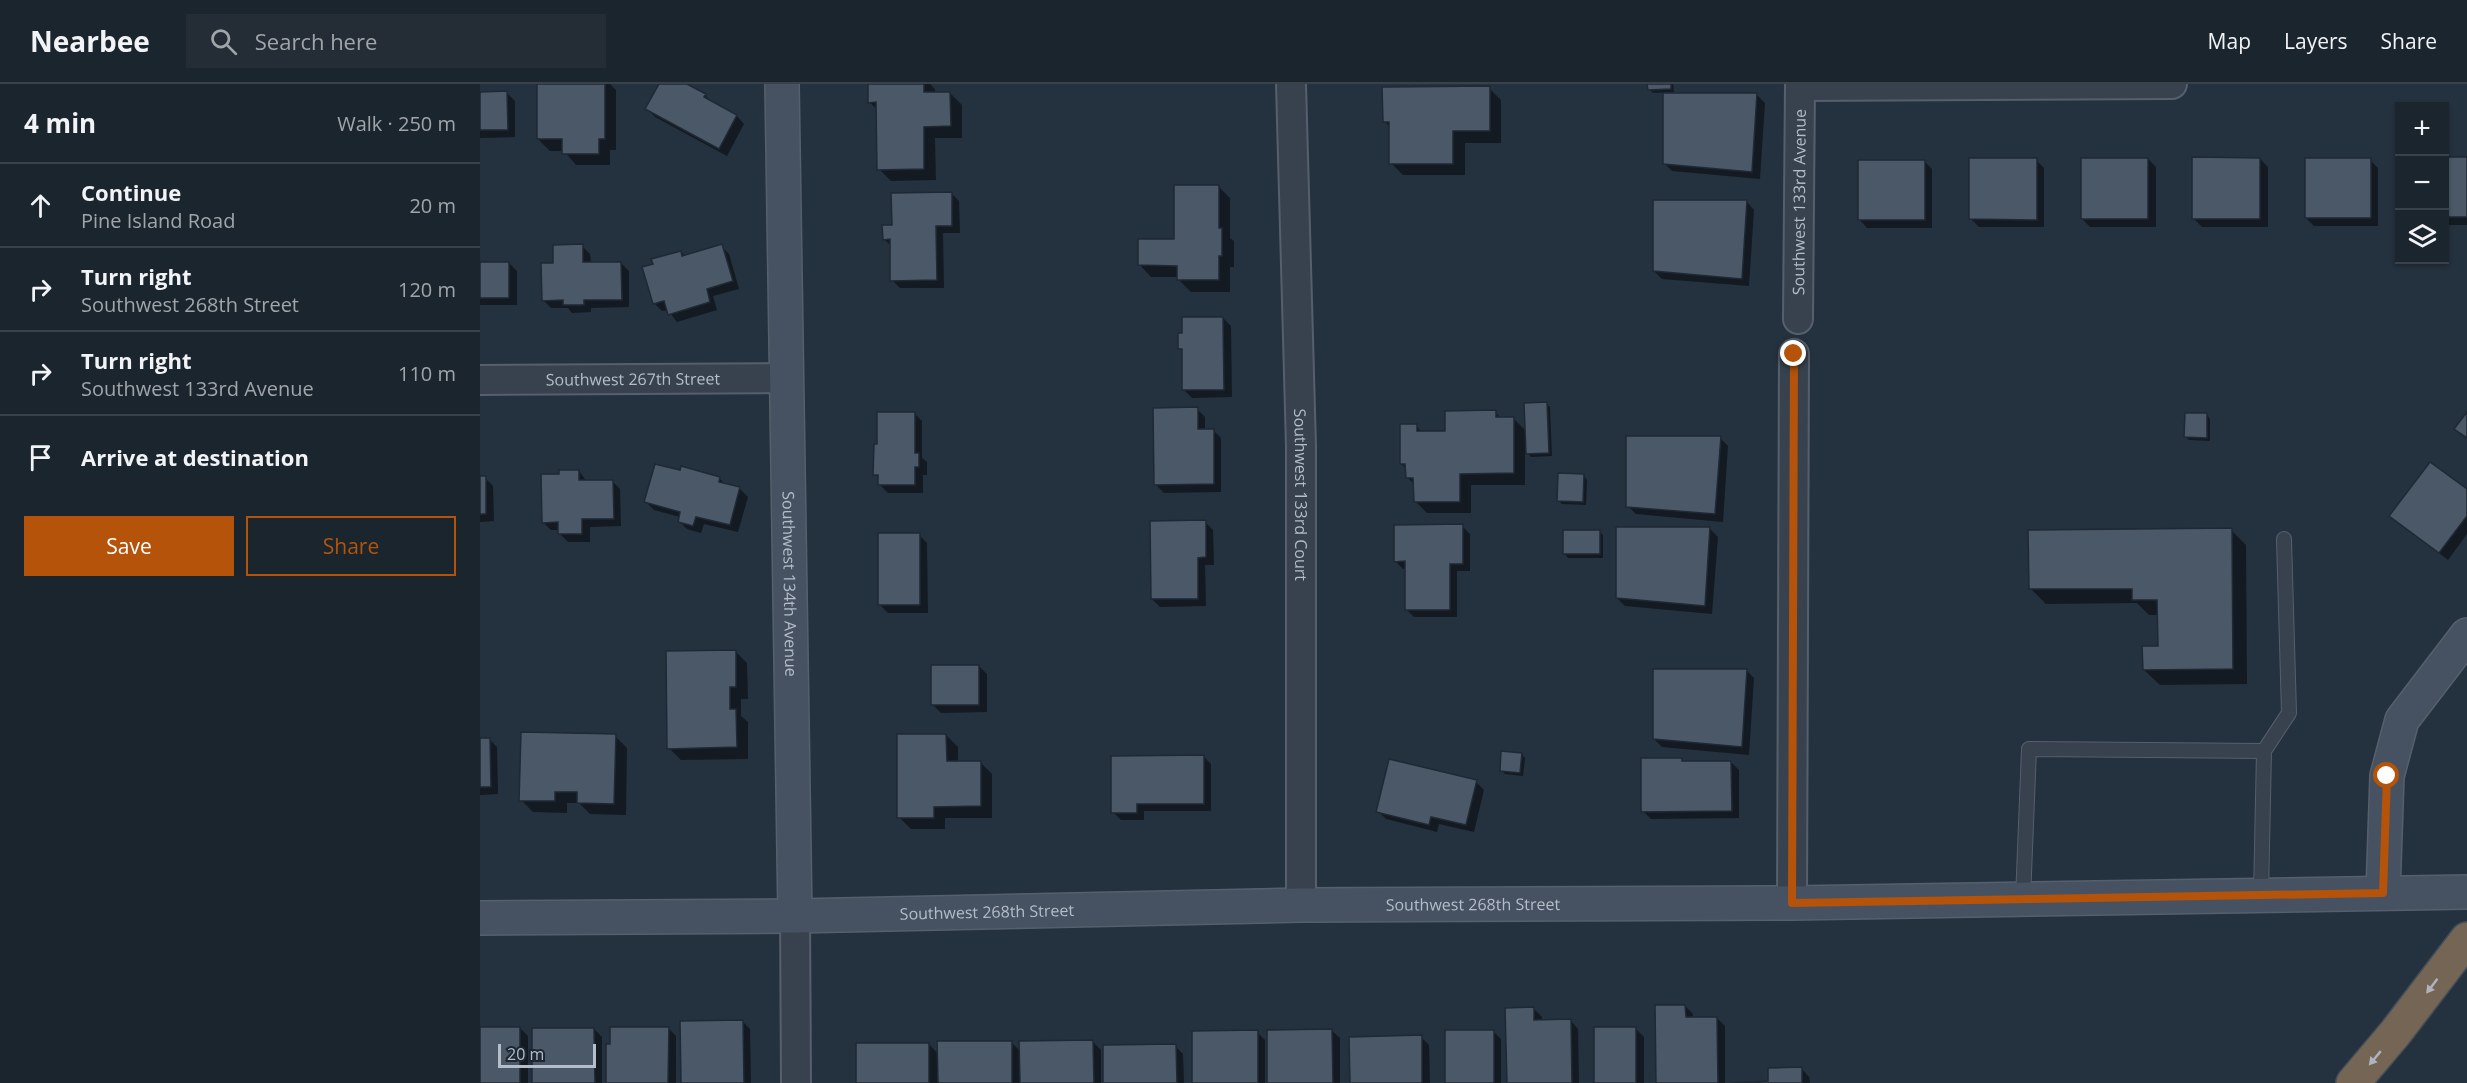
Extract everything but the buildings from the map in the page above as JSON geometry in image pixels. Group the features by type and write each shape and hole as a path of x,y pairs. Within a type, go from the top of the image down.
{"highway":[{"path":"2353,1083 2396,1032 2467,939"}],"main road":[{"name":"Southwest 134th Avenue","path":"782,84 795,915"},
{"path":"2383,893 2387,776 2402,720 2467,634"},
{"name":"Southwest 268th Street","path":"480,918 795,915 1301,905 1792,903 2467,892"}],"street":[{"name":"Southwest 133rd Court","path":"1291,84 1301,447 1301,905"},
{"path":"1800,85 2172,84"},
{"name":"Southwest 133rd Avenue","path":"1798,319 1800,85"},
{"path":"1792,903 1794,354"},
{"name":"Southwest 267th Street","path":"480,380 787,378"},
{"name":"Southwest 134th Avenue","path":"795,915 796,1083"}],"lane":[{"path":"2261,895 2264,751 2289,713 2284,539"},
{"path":"2023,899 2029,749 2264,751"}],"route":[{"path":"1794,354 1792,903 2383,893 2387,776"}]}
